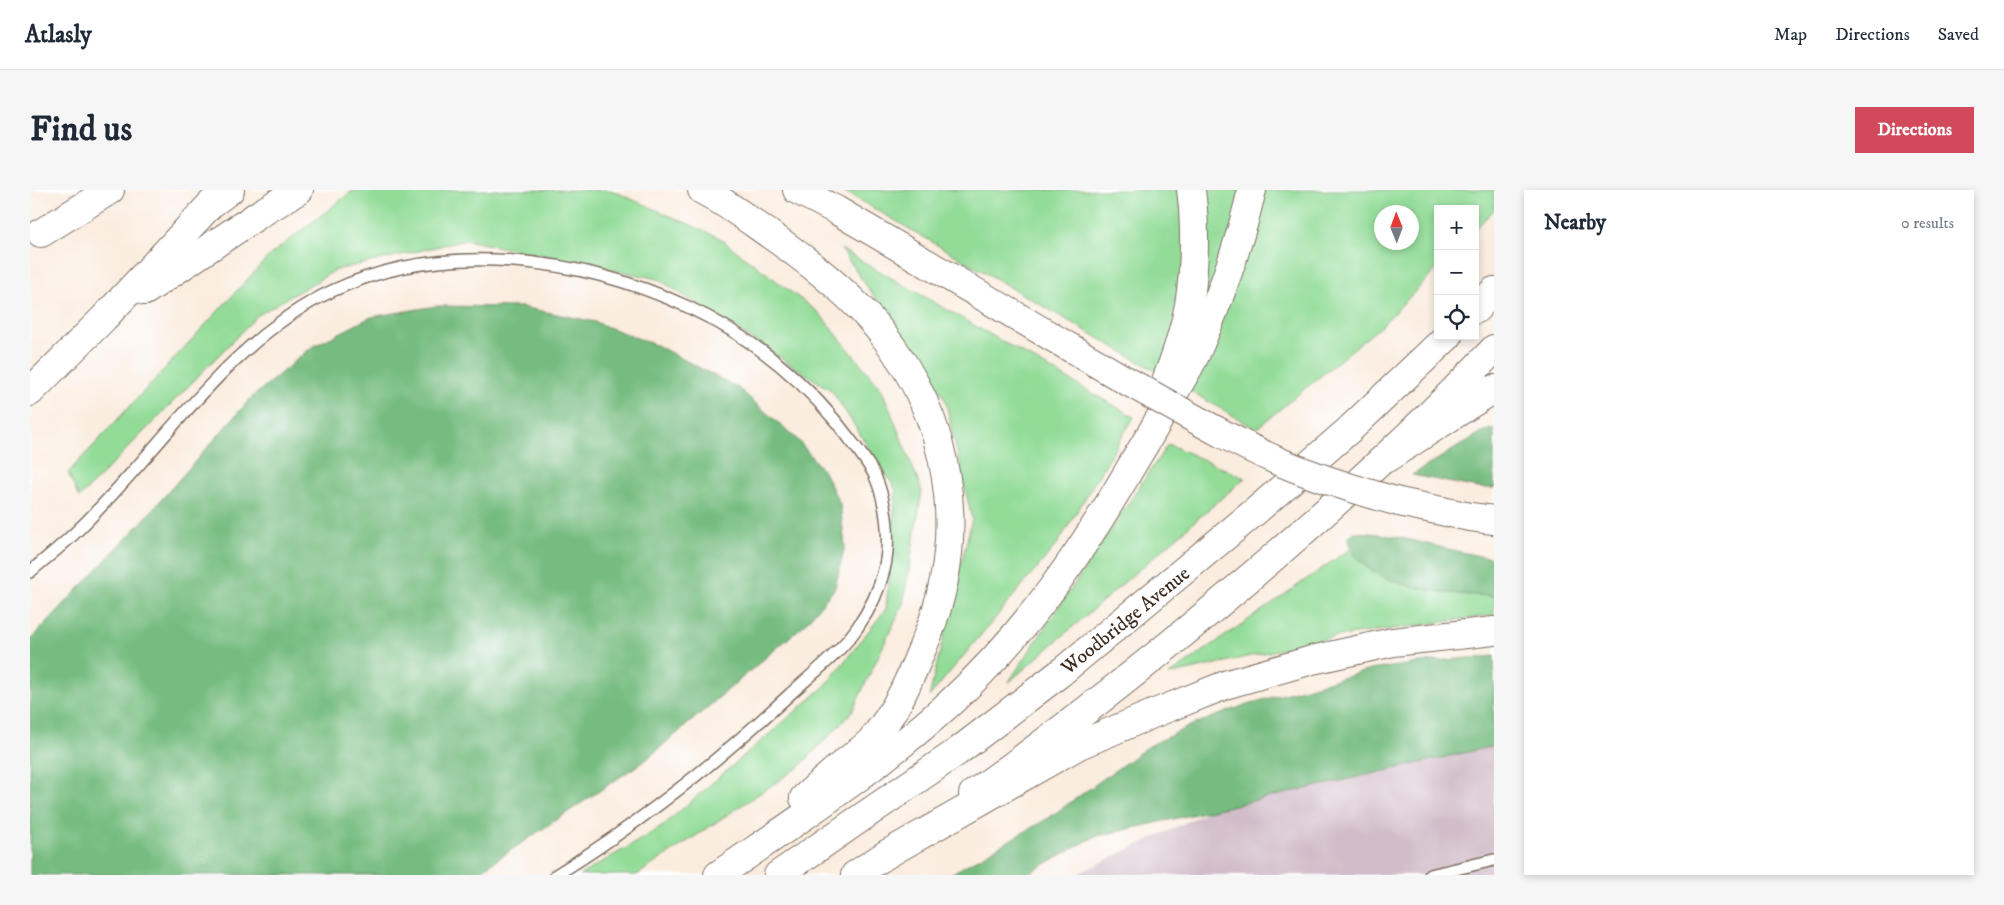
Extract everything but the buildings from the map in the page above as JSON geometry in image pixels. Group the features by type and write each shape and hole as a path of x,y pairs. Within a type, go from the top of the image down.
{"main road":[{"path":"36,237 83,190"},
{"path":"36,237 110,190"},
{"path":"30,392 104,318 212,204 230,190"},
{"path":"104,318 261,213 299,190"},
{"path":"702,190 723,201 833,282 880,331 914,379 933,425 946,468 950,507 949,546 944,587 933,623 901,699 870,741 830,774 720,874"},
{"path":"797,190 836,210 1125,380 1210,427 1280,462 1360,491 1399,502 1470,517 1494,520"},
{"path":"1140,453 1174,359 1186,318 1193,265 1194,214 1191,190"},
{"path":"720,874 847,786 908,740 998,657 1036,611 1108,508 1196,353 1220,293 1244,224 1252,190"},
{"path":"1479,306 1494,291"},
{"name":"Woodbridge Avenue","path":"778,875 957,752 1059,674 1257,510 1349,430 1444,340"},
{"path":"854,875 993,780 1165,649 1285,548 1387,458 1494,349"},
{"path":"1387,458 1494,389"},
{"path":"887,854 1080,745 1155,712 1228,684 1312,660 1393,642 1494,631"}],"lane":[{"path":"30,572 78,531 214,381 250,347 287,318 331,291 380,272 431,263 476,260 528,262 586,273 637,287 689,308 737,334 784,369 819,402 852,443 874,476 884,509 887,540 884,570 873,601 856,630 831,657 707,767 654,809 556,875"},
{"path":"1430,875 1494,860"}],"shaded area":[{"path":"1494,733 1494,875 1075,875 1292,772"}],"green space":[{"path":"358,190 611,190 718,237 819,313 882,390 922,491 903,604 852,712 799,767 637,875 580,875 660,828 825,686 886,609 896,490 832,391 658,279 466,240 336,270 258,315 79,498 68,473 270,255 351,192"},
{"path":"842,190 1494,190 1494,210 1479,225 1479,205 1434,205 1434,272 1381,326 1256,429"},
{"path":"841,249 1134,417 1058,543 929,697 972,519 945,399"},
{"path":"436,306 522,307 595,322 658,346 738,388 798,440 824,472 840,504 845,546 835,588 805,624 647,759 474,875 30,875 30,640 138,526 251,398 312,347 371,317"},
{"path":"1494,428 1494,488 1478,488 1412,475 1482,432"},
{"path":"1168,444 1245,478 1008,683"},
{"path":"1354,532 1407,539 1459,552 1494,558 1494,596 1432,591 1409,586 1387,578 1369,568 1355,555 1348,538"},
{"path":"1350,549 1366,566 1494,596 1494,615 1333,637 1169,675"},
{"path":"1494,656 1494,746 1094,837 1025,875 949,875 1050,817 1149,746 1192,725 1248,704 1370,670 1434,661"}]}
